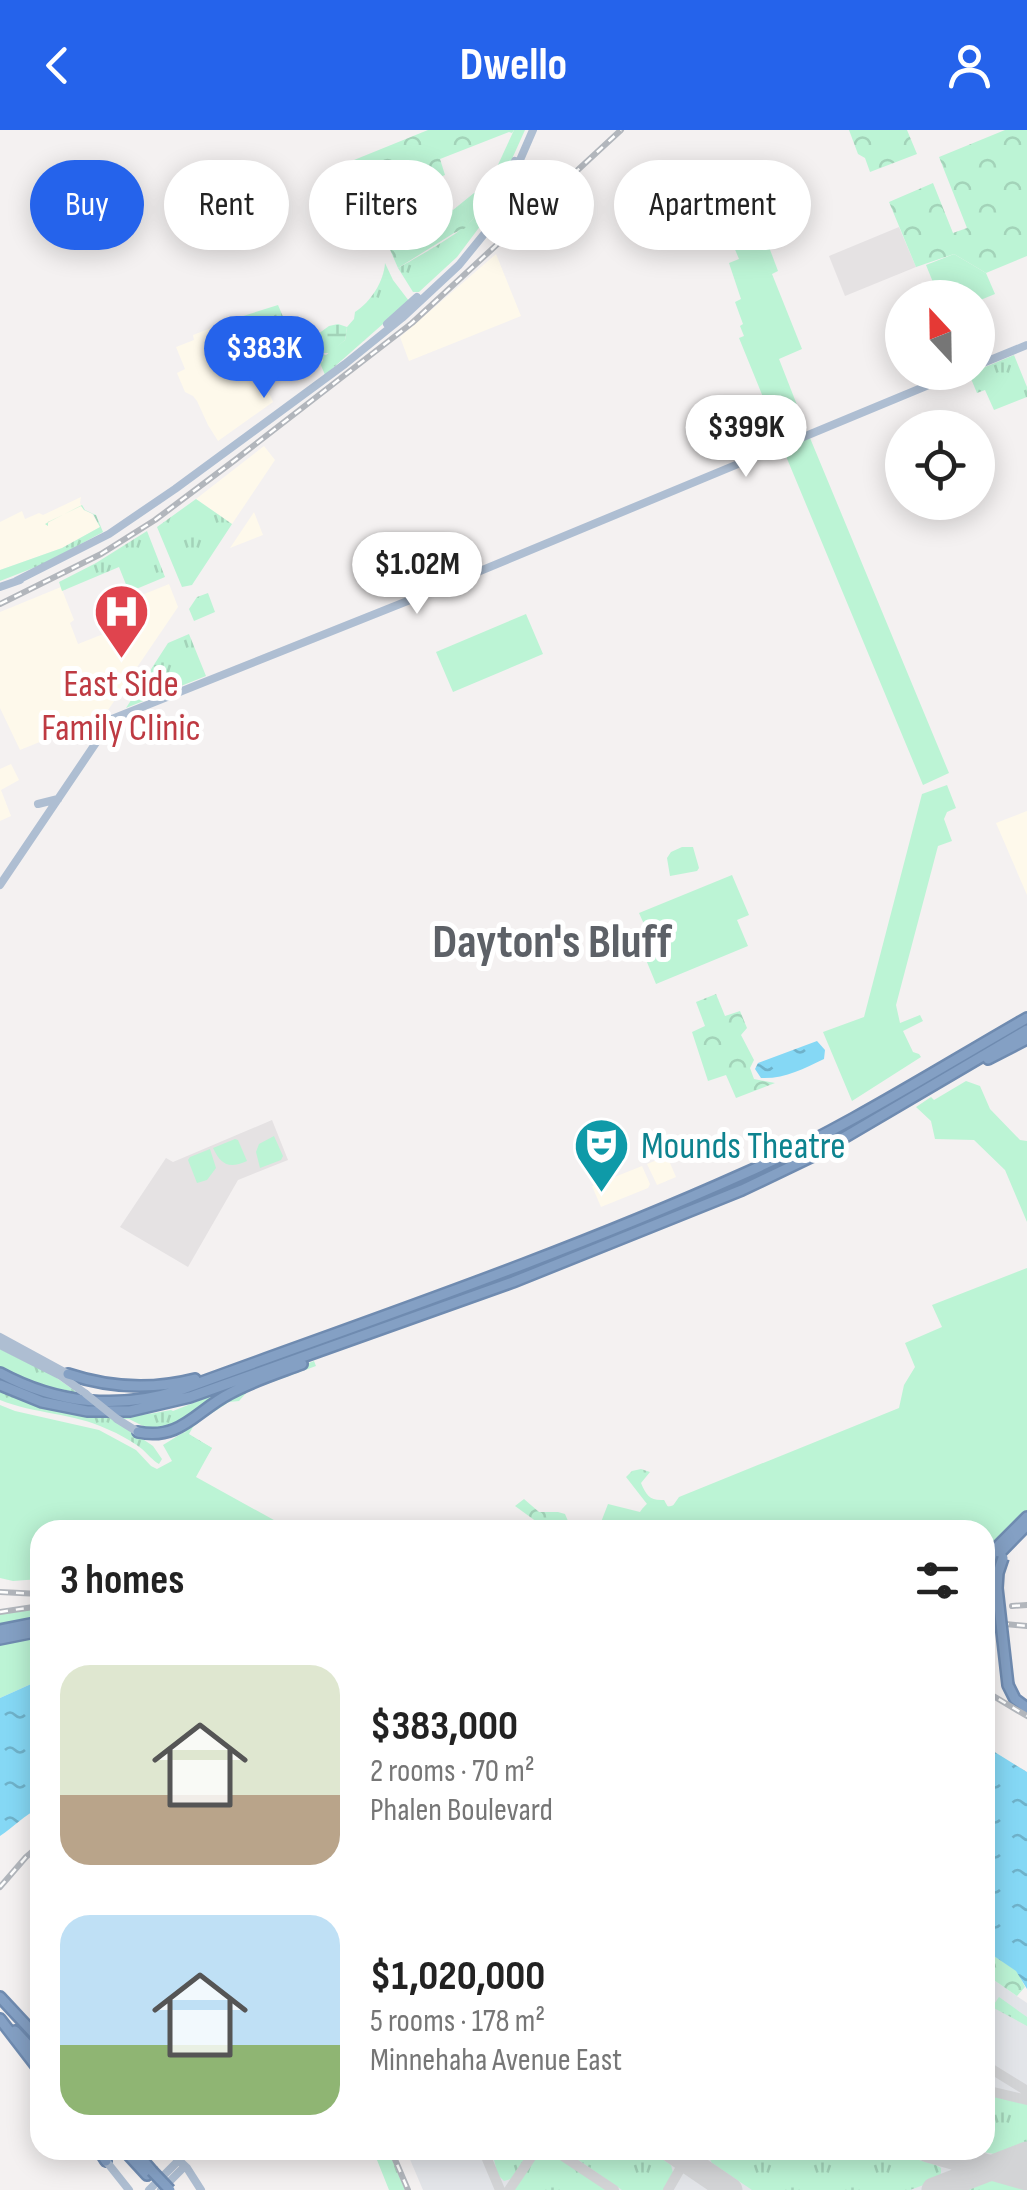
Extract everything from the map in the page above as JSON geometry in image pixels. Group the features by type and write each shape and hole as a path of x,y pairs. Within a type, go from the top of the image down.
{"highway":[{"path":"0,1372 64,1398 98,1402 141,1400 180,1390 574,1245 743,1174 803,1146 1027,1015"},
{"path":"928,1091 1027,1030"},
{"path":"0,1385 42,1402 114,1412 148,1409 190,1398 547,1269 724,1198 811,1157 1027,1039"},
{"path":"86,1394 93,1386 150,1387 190,1380 402,1309"},
{"path":"162,1443 164,1436 240,1388 396,1324"},
{"path":"68,1374 109,1385"},
{"path":"138,1432 170,1432"},
{"path":"995,1552 1027,1518"},
{"path":"995,1554 1027,1526"},
{"path":"1027,1526 1003,1558 997,1588 1008,1685 1015,1699 1027,1708"},
{"path":"0,1630 30,1624"},
{"path":"0,1639 30,1633"},
{"path":"0,1997 30,2029"},
{"path":"0,2016 30,2048"},
{"path":"0,2016 30,2057"},
{"path":"135,2160 170,2190"},
{"path":"141,2160 162,2190"}],"main road":[{"path":"0,587 107,535 223,456 402,318 472,251 497,214 530,130"},
{"path":"995,359 1027,346"},
{"path":"0,885 112,719 917,390"},
{"path":"38,804 58,800"},
{"path":"0,1338 68,1374"},
{"path":"0,1345 54,1372 138,1432"},
{"path":"179,2160 201,2190"},
{"path":"106,2161 129,2190"},
{"path":"149,2190 182,2163"},
{"path":"162,2190 182,2163"}],"shaded area":[{"path":"899,227 916,267 845,296 829,256"},
{"path":"496,254 521,316 409,361 400,337"},
{"path":"237,318 273,402 218,441 197,401 185,392 177,373 185,369 176,347 194,340 193,335"},
{"path":"264,446 275,460 232,524 196,499"},
{"path":"81,497 84,510 92,514 100,527 62,548 0,570 0,522 22,511 25,519 43,515"},
{"path":"254,512 263,535 230,548"},
{"path":"169,584 178,607 104,716 20,750 0,708 0,612 61,587 74,620 70,623 78,644 139,620 132,599"},
{"path":"11,764 19,780 1,790 11,816 0,821 0,769"},
{"path":"1027,811 1027,895 996,823"},
{"path":"272,1120 288,1160 238,1180 188,1267 120,1227 166,1158 173,1162"},
{"path":"667,1156 676,1177 657,1185 647,1164"},
{"path":"642,1166 648,1188 601,1207 592,1186"},
{"path":"995,1981 1027,2003 1027,2190 423,2190 410,2160 995,2160"}],"green space":[{"path":"428,130 514,130 440,160 354,160"},
{"path":"514,130 525,130 511,160 500,160"},
{"path":"849,130 907,130 917,154 870,172"},
{"path":"1005,130 1027,130 1027,256 986,273 954,254 916,267 889,202 933,183 953,233 967,228 939,157"},
{"path":"473,194 473,219 453,234 453,210"},
{"path":"473,219 473,236 457,257 419,292 413,292 398,268 429,250 453,250 453,235"},
{"path":"390,250 427,250 398,268"},
{"path":"735,250 770,250 778,271 772,274 802,349 779,359 806,428 780,439 739,338 744,336 740,326 743,324 735,302 741,299 729,263 739,259"},
{"path":"954,254 986,273 989,280 932,280 926,265"},
{"path":"385,263 409,301 325,375 320,354 326,355 345,340 355,312 379,284"},
{"path":"278,305 287,326 247,340 237,318"},
{"path":"338,324 347,327 345,340 330,353 322,353 318,334"},
{"path":"1014,355 1027,397 994,410 985,390 995,390 995,363"},
{"path":"810,438 949,773 923,785 783,449"},
{"path":"196,499 232,524 192,585 182,587 157,527"},
{"path":"82,505 96,515 103,532 46,563 0,581 0,570 62,548 100,527 93,514 84,510 81,506 64,514"},
{"path":"147,531 165,577 129,592 119,567 62,591 59,582"},
{"path":"208,593 215,612 194,621 189,609 197,597"},
{"path":"526,614 543,654 453,692 436,652"},
{"path":"189,634 206,676 126,708 168,643"},
{"path":"947,785 956,808 947,812 944,819 952,841 938,846 896,1005 900,1023 920,1015 923,1021 903,1031 913,1052 921,1057 852,1101 823,1032 864,1017 922,794"},
{"path":"682,847 693,847 699,868 670,876 667,858"},
{"path":"732,875 749,915 737,920 748,946 656,984 637,938 648,933 639,913"},
{"path":"716,994 725,1016 740,1011 747,1028 741,1035 754,1060 750,1068 754,1079 775,1083 736,1098 726,1075 708,1081 692,1032 705,1026 696,1002"},
{"path":"966,1081 980,1086 990,1109 1020,1140 1027,1141 1027,1222 1005,1170 974,1140 935,1139 931,1121 916,1107"},
{"path":"274,1136 283,1156 260,1168 256,1152 259,1144"},
{"path":"235,1139 247,1161 226,1164 213,1148"},
{"path":"210,1149 216,1168 207,1180 197,1183 188,1160"},
{"path":"1027,1268 1027,1515 995,1545 995,1520 602,1520 608,1504 640,1512 650,1502 664,1500 666,1506 672,1507 679,1497 899,1408 904,1385 915,1367 905,1343 942,1327 932,1305"},
{"path":"0,1349 54,1376 82,1396 43,1387 0,1368"},
{"path":"314,1361 316,1366 248,1391 239,1401 229,1402 193,1427 189,1434 212,1448 196,1474 184,1428 246,1390"},
{"path":"239,1385 180,1425 155,1432 129,1419 113,1419 153,1446 162,1459 159,1464 130,1440 94,1424 0,1400 0,1391 63,1412 126,1416 173,1411"},
{"path":"0,1405 99,1430 136,1450 157,1469 172,1461 163,1445 184,1432 212,1448 196,1477 274,1520 30,1520 30,1580 0,1578"},
{"path":"641,1469 650,1472 641,1483 649,1496 664,1500 668,1507 674,1505 696,1513 647,1504 626,1477"},
{"path":"524,1499 539,1512 558,1512 568,1520 534,1520 515,1506"},
{"path":"30,1610 30,1620 0,1626 0,1614"},
{"path":"30,1637 30,1684 0,1698 0,1643"},
{"path":"995,1957 1017,1971 1025,1987 1017,1996 995,1981"},
{"path":"999,1997 1027,2017 1027,2026 995,2009"},
{"path":"995,2096 1027,2104 1027,2144 995,2154"},
{"path":"377,2160 392,2160 405,2190 389,2190"},
{"path":"494,2160 524,2160 511,2179 504,2181"},
{"path":"535,2160 562,2160 607,2190 514,2190"},
{"path":"578,2160 664,2160 671,2165 673,2173 664,2190 622,2190"},
{"path":"710,2160 919,2160 936,2165 941,2173 937,2180 910,2190 752,2190"},
{"path":"985,2178 1026,2190 955,2190"}],"water":[{"path":"817,1041 825,1050 824,1059 809,1066 770,1078 761,1078 755,1069 758,1063"},
{"path":"30,1684 30,1813 0,1836 0,1698"},
{"path":"995,1752 1027,1772 1027,1989 1016,1971 995,1957"}],"taxiway":[{"path":"995,2071 1027,2091"},
{"path":"995,2092 1027,2100"},
{"path":"487,2160 500,2190"},
{"path":"509,2190 529,2160"},
{"path":"569,2160 614,2190"},
{"path":"668,2190 685,2160"}],"runway":[{"path":"934,2190 1027,2154"},
{"path":"686,2160 730,2190"},
{"path":"963,2160 1027,2178"}],"railway":[{"path":"0,604 101,554 155,520 235,460 412,323 621,130"},
{"path":"0,1592 30,1594"},
{"path":"1012,1606 1027,1605"},
{"path":"0,1612 30,1608"},
{"path":"995,1623 1027,1626"},
{"path":"995,1697 1027,1716"},
{"path":"0,1887 30,1854"},
{"path":"395,2160 408,2190"}],"place":[{"name":"East Side Family Clinic","path":"121,660"},
{"name":"Mounds Theatre","path":"602,1195"}],"district":[{"name":"Dayton's Bluff","path":"552,942"}]}
